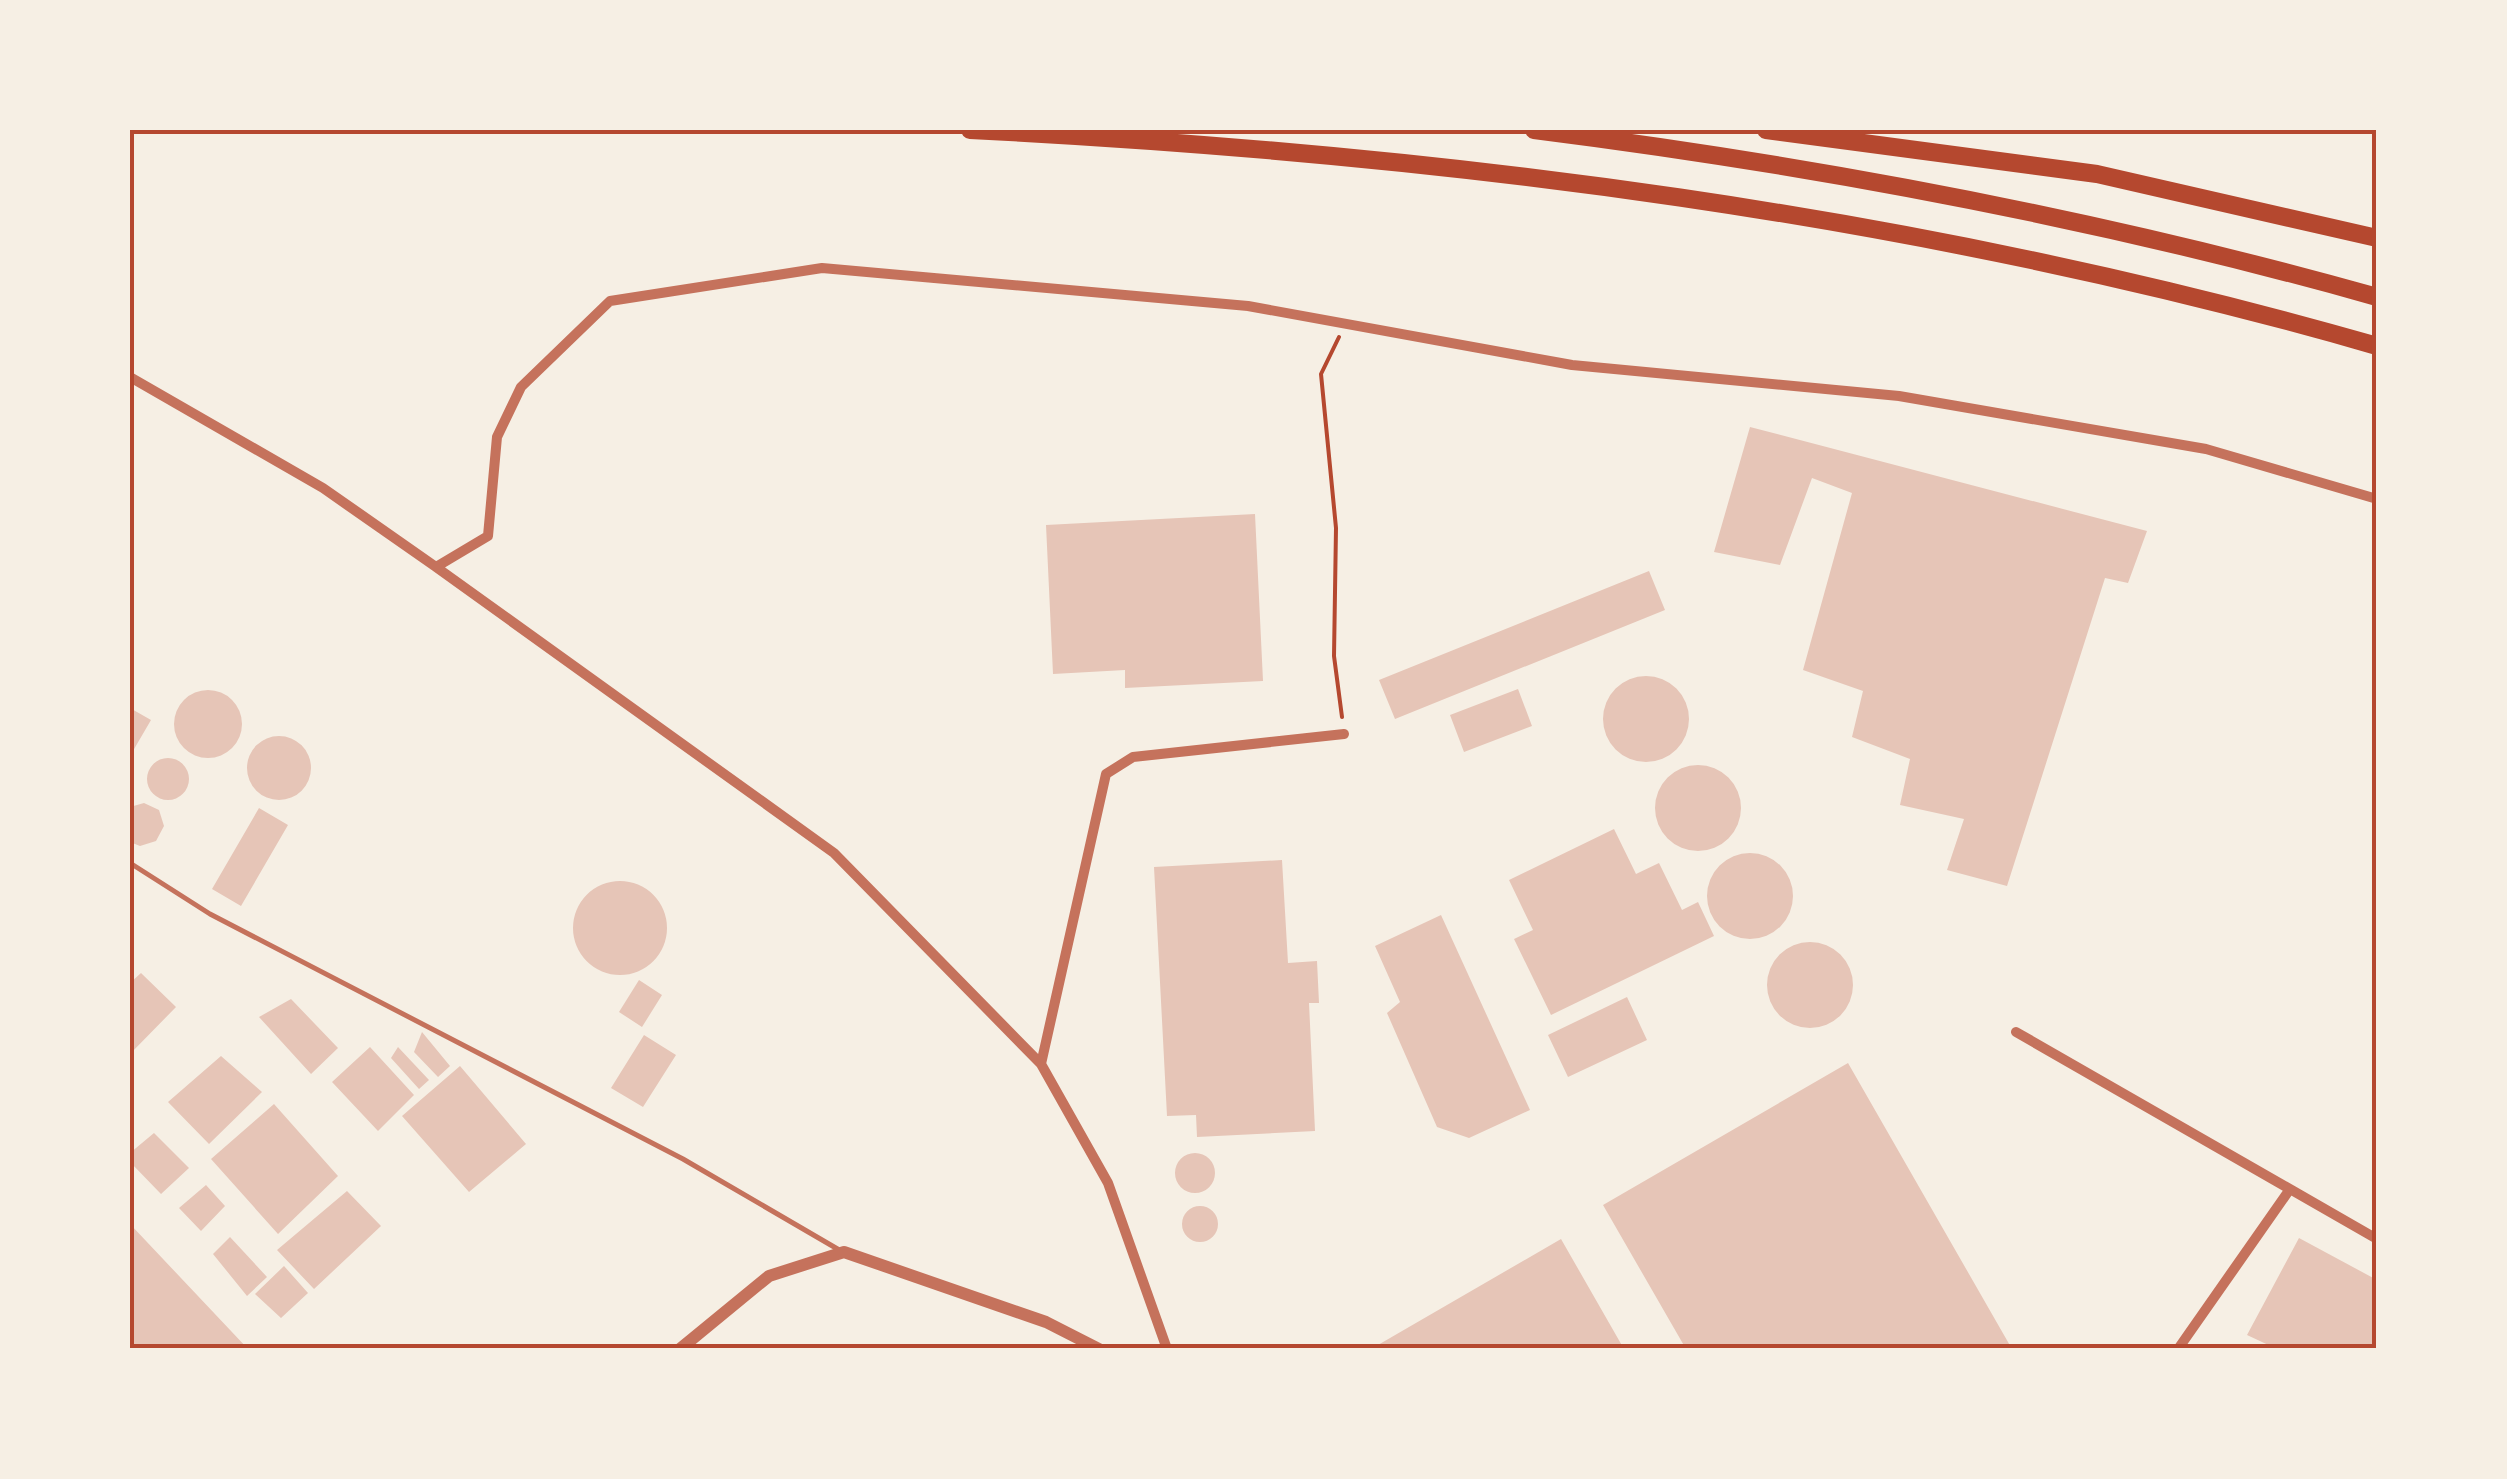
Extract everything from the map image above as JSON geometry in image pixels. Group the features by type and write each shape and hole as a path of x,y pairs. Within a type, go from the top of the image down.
{"highway":[{"path":"970,130 1168,142 1496,174 1809,216 2177,292 2377,346"},
{"path":"1534,130 1829,172 1969,197 2161,240 2377,297"},
{"path":"1766,130 2096,174 2246,204 2377,238"}],"street":[{"path":"436,567 488,536 497,438 521,387 610,302 822,268 1248,306 1572,365 1918,400 2206,449 2377,499"},
{"path":"130,378 323,488 834,853 1042,1064 1108,1183 1167,1349"},
{"path":"1042,1064 1106,774 1134,757 1344,734"},
{"path":"2016,1032 2377,1239"},
{"path":"2178,1349 2290,1189"},
{"path":"680,1349 770,1276 844,1252 1046,1322 1099,1349"}],"lane":[{"path":"130,863 210,914 683,1158 844,1252"}],"path":[{"path":"1344,734 1334,656 1336,528 1320,374 1345,324"}],"building":[{"path":"1750,427 2147,531 2128,583 2105,578 2007,886 1947,870 1964,819 1900,805 1910,759 1852,737 1863,691 1803,670 1852,493 1812,478 1780,565 1714,552"},
{"path":"1255,514 1263,681 1125,688 1125,670 1053,674 1046,525"},
{"path":"1649,571 1665,610 1395,719 1379,680"},
{"path":"1646,676 1670,683 1682,695 1689,719 1682,743 1670,755 1646,762 1622,755 1610,743 1603,719 1610,695 1622,683"},
{"path":"1518,689 1532,726 1464,752 1450,715"},
{"path":"208,690 221,692 232,700 240,711 240,737 232,748 221,756 208,758 195,756 184,748 176,737 174,724 176,711 184,700 195,692"},
{"path":"130,708 151,720 130,756"},
{"path":"279,736 302,745 311,768 302,791 279,800 256,791 247,768 256,745"},
{"path":"168,758 183,764 189,779 183,794 168,800 153,794 147,779 153,764"},
{"path":"1698,765 1722,772 1734,784 1741,808 1734,832 1722,844 1698,851 1674,844 1662,832 1655,808 1662,784 1674,772"},
{"path":"144,803 159,810 164,826 156,841 140,846 130,842 130,807"},
{"path":"259,808 288,825 241,906 212,889"},
{"path":"1614,829 1636,874 1659,863 1682,910 1698,902 1714,936 1551,1015 1514,939 1533,930 1509,880"},
{"path":"1750,853 1774,860 1786,872 1793,896 1786,920 1774,932 1750,939 1726,932 1714,920 1707,896 1714,872 1726,860"},
{"path":"1282,860 1288,963 1317,961 1319,1003 1309,1003 1315,1131 1197,1137 1196,1115 1167,1116 1154,867"},
{"path":"620,881 638,884 653,895 664,910 664,946 653,961 638,972 620,975 602,972 587,961 576,946 573,928 576,910 587,895 602,884"},
{"path":"1441,915 1530,1110 1469,1138 1437,1127 1387,1013 1400,1002 1375,946"},
{"path":"1810,942 1834,949 1846,961 1853,985 1846,1009 1834,1021 1810,1028 1786,1021 1774,1009 1767,985 1774,961 1786,949"},
{"path":"141,973 176,1007 130,1054 130,983"},
{"path":"639,980 662,995 642,1027 619,1012"},
{"path":"1627,997 1647,1040 1568,1077 1548,1035"},
{"path":"291,999 338,1048 311,1074 259,1017"},
{"path":"422,1032 450,1066 438,1077 414,1052"},
{"path":"644,1035 676,1055 643,1107 611,1088"},
{"path":"370,1047 414,1095 378,1131 332,1082"},
{"path":"398,1047 429,1080 419,1089 391,1058"},
{"path":"221,1056 262,1092 209,1144 168,1102"},
{"path":"1848,1063 2012,1349 1686,1349 1603,1205"},
{"path":"460,1066 526,1144 469,1192 402,1116"},
{"path":"274,1104 338,1176 278,1234 211,1159"},
{"path":"154,1133 189,1168 161,1194 130,1162 130,1153"},
{"path":"1195,1153 1209,1159 1215,1173 1209,1187 1195,1193 1181,1187 1175,1173 1181,1159"},
{"path":"206,1185 225,1206 201,1231 179,1208"},
{"path":"347,1191 381,1226 314,1289 277,1250"},
{"path":"1200,1206 1213,1211 1218,1224 1213,1237 1200,1242 1187,1237 1182,1224 1187,1211"},
{"path":"130,1224 248,1349 130,1349"},
{"path":"230,1237 267,1277 247,1296 213,1254"},
{"path":"2299,1238 2377,1280 2377,1349 2277,1349 2247,1335"},
{"path":"1561,1239 1624,1349 1371,1349"},
{"path":"284,1266 308,1293 281,1318 255,1294"}]}
